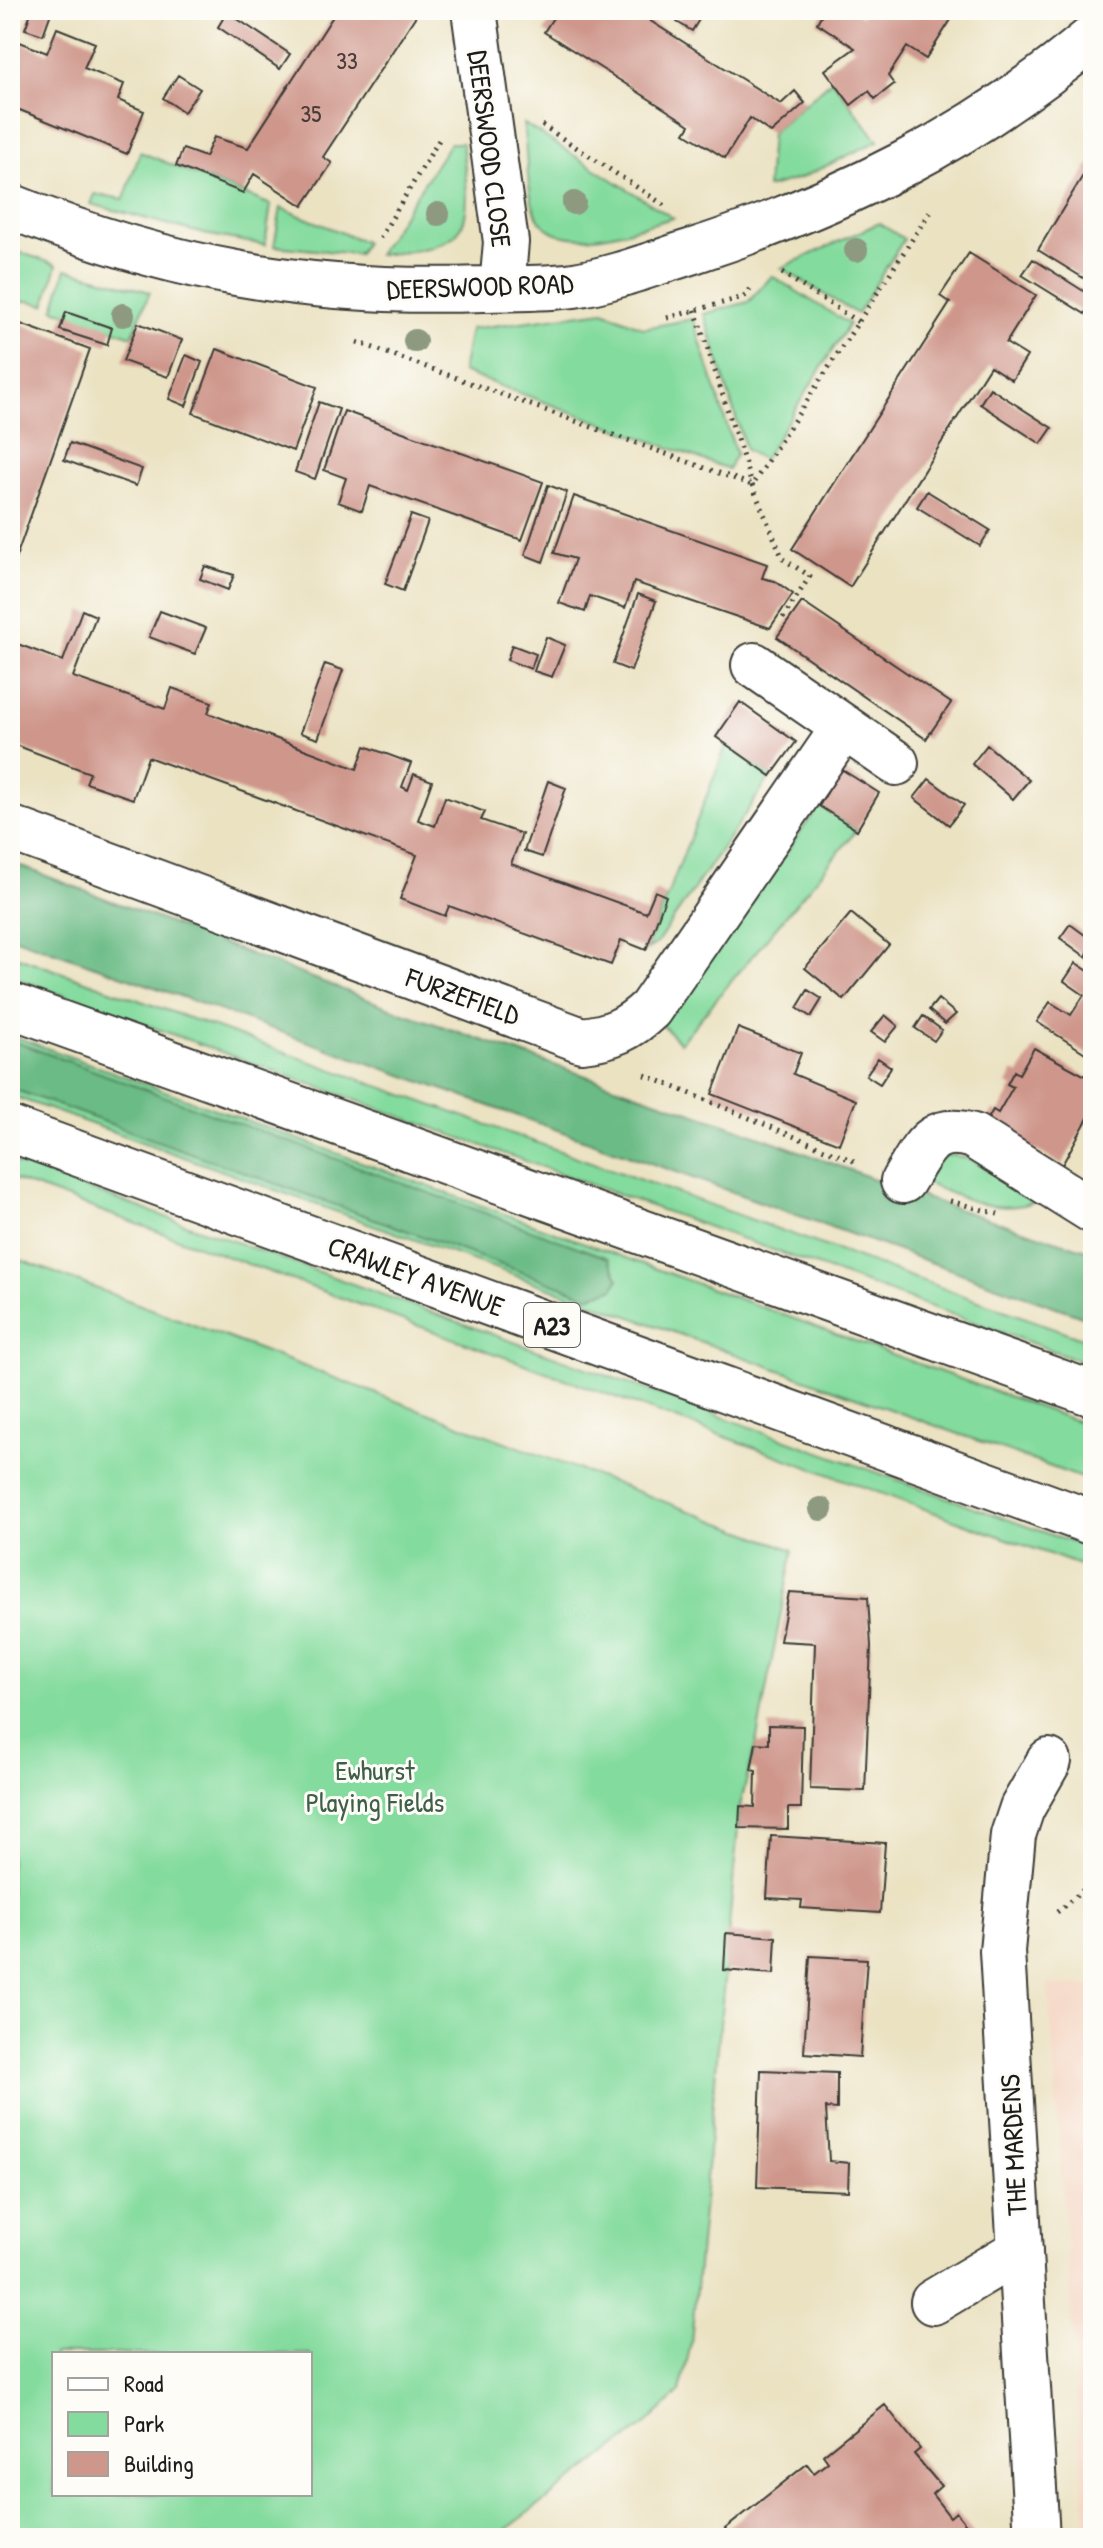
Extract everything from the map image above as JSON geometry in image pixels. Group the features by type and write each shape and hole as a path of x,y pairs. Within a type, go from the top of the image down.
{"street":[{"name":"DEERSWOOD CLOSE","path":"474,10 506,242 502,288"},
{"name":"DEERSWOOD ROAD","path":"10,206 124,247 271,281 349,290 574,285 721,242 803,213 896,170 969,129 1041,81 1093,37"},
{"path":"754,665 896,763"},
{"path":"630,1028 668,985 844,727"},
{"name":"FURZEFIELD","path":"10,828 582,1040 606,1037 630,1028"},
{"path":"10,1005 1093,1394"},
{"name":"CRAWLEY AVENUE","path":"10,1129 1093,1523"},
{"path":"903,1181 930,1140 942,1133 957,1131 973,1136 1093,1211"},
{"name":"THE MARDENS","path":"1037,2538 1002,1951 1007,1865 1013,1835 1022,1808 1049,1761"},
{"path":"933,2302 1020,2250"}],"path":[{"path":"721,242 482,85 455,115 349,290 339,335 752,485"},
{"path":"752,485 937,202"},
{"path":"771,267 858,322"},
{"path":"695,310 752,485 783,559 810,576 754,665"},
{"path":"630,1028 646,1078 964,1206 1001,1215"}],"shaded area":[{"path":"1048,1985 1093,1986 1093,2538 1087,2538"}],"green space":[{"path":"832,80 878,141 801,178 767,188 771,133"},
{"path":"523,123 673,218 596,237 576,238 558,234 544,225 534,209"},
{"path":"450,143 462,143 467,198 460,230 449,240 432,246 377,255"},
{"path":"140,152 271,205 265,245 204,234 91,204 95,194 124,199"},
{"path":"281,208 365,242 358,254 274,246"},
{"path":"879,223 904,239 857,314 781,268"},
{"path":"10,249 57,265 45,305 29,301 10,302"},
{"path":"66,269 150,292 132,336 54,309"},
{"path":"772,276 849,324 763,460 746,450 704,314 748,302"},
{"path":"604,311 644,328 693,319 736,454 728,469 462,372 470,329"},
{"path":"727,744 771,776 657,943 646,950"},
{"path":"819,806 857,830 680,1043 660,1023 729,933"},
{"path":"10,862 398,1011 745,1131 947,1206 1093,1252 1093,1320 10,936"},
{"path":"10,954 1093,1342 1093,1365 10,976"},
{"path":"10,1035 1093,1427 1093,1482 10,1095"},
{"path":"10,1040 608,1258 619,1279 613,1289 588,1296 10,1088"},
{"path":"954,1155 972,1160 1040,1199 1025,1205 994,1206 964,1199 920,1181 942,1156"},
{"path":"10,1161 1093,1550 1093,1570 10,1178"},
{"name":"Ewhurst Playing Fields","path":"10,1256 793,1550 756,1743 740,1806 691,2343 680,2392 649,2422 495,2538 10,2538"}],"building":[{"path":"32,10 52,10 43,35 25,29"},
{"path":"337,10 419,11 323,157 332,163 303,206 254,174 243,193 176,166 183,149 205,157 214,137 248,148"},
{"path":"551,10 633,10 781,104 795,91 805,103 771,133 750,118 725,158 685,133 690,125 544,32 556,13"},
{"path":"685,10 705,10 692,31 677,22"},
{"path":"824,10 852,10 862,16 866,10 945,10 944,13 952,18 926,59 907,47 888,76 894,84 875,99 869,91 851,105 825,70 855,48 817,23"},
{"path":"227,12 290,54 280,69 218,27"},
{"path":"57,28 95,43 84,68 124,84 118,100 144,111 127,154 10,106 10,38 47,53"},
{"path":"178,75 200,89 184,112 163,98"},
{"path":"1093,159 1093,284 1038,250"},
{"path":"969,253 1036,295 1006,343 1027,356 1012,380 990,366 850,587 792,549 950,303 940,296"},
{"path":"1033,259 1093,297 1085,314 1022,275"},
{"path":"66,312 112,328 107,345 60,330"},
{"path":"18,323 90,349 15,560 10,558 10,346"},
{"path":"138,323 182,340 168,377 123,361"},
{"path":"217,349 317,387 293,451 193,413"},
{"path":"186,355 202,362 186,406 169,399"},
{"path":"990,388 1052,428 1041,444 980,404"},
{"path":"319,402 339,409 315,479 295,472"},
{"path":"344,411 543,482 522,540 370,486 362,511 338,502 346,478 324,470"},
{"path":"70,443 142,469 136,486 64,460"},
{"path":"548,485 567,492 543,562 525,555"},
{"path":"927,491 990,530 980,546 917,507"},
{"path":"574,496 767,564 762,578 775,581 793,594 770,628 634,582 625,608 590,596 585,612 559,603 575,559 554,553"},
{"path":"411,515 428,521 403,591 385,584"},
{"path":"205,566 234,575 228,590 200,579"},
{"path":"638,594 656,601 631,671 613,664"},
{"path":"802,602 951,703 926,739 777,637"},
{"path":"82,610 96,616 73,677 165,709 172,688 212,702 208,713 357,769 365,746 411,763 402,787 408,790 414,774 432,781 418,820 435,826 445,797 485,812 481,820 522,834 511,864 646,913 655,891 666,896 646,950 621,940 611,965 449,906 445,916 400,899 417,855 148,757 133,799 86,783 90,773 10,743 10,656 15,643 63,661"},
{"path":"160,611 206,628 195,654 149,637"},
{"path":"546,637 565,645 552,677 534,671"},
{"path":"512,645 536,654 531,669 507,660"},
{"path":"325,664 343,670 318,739 300,733"},
{"path":"740,702 796,742 771,776 716,737"},
{"path":"987,745 1029,780 1013,799 972,764"},
{"path":"841,769 879,793 857,830 819,806"},
{"path":"929,779 964,805 949,825 914,798"},
{"path":"548,781 566,788 542,857 524,851"},
{"path":"851,913 889,945 844,1000 805,968"},
{"path":"1070,924 1093,941 1086,957 1060,938"},
{"path":"1076,963 1093,974 1093,1058 1037,1022 1050,1002 1071,1015 1084,995 1064,981"},
{"path":"808,990 822,999 811,1017 797,1008"},
{"path":"938,999 956,1014 945,1024 929,1010"},
{"path":"885,1015 898,1026 885,1042 871,1032"},
{"path":"923,1016 942,1030 934,1041 915,1028"},
{"path":"738,1028 801,1053 793,1074 856,1100 839,1144 712,1094"},
{"path":"1034,1048 1093,1080 1093,1109 1062,1165 986,1122 993,1110 998,1113 1013,1087 1007,1084 1014,1071 1019,1074"},
{"path":"878,1058 891,1067 880,1084 866,1075"},
{"path":"789,1592 868,1597 871,1646 865,1791 810,1789 815,1643 780,1641"},
{"path":"769,1725 803,1726 801,1808 788,1808 788,1829 739,1828 740,1806 755,1807 756,1771 751,1770 756,1743 769,1744"},
{"path":"771,1836 885,1843 880,1913 801,1908 802,1900 767,1898"},
{"path":"726,1933 776,1937 774,1974 724,1970"},
{"path":"810,1956 867,1959 860,2057 804,2053"},
{"path":"761,2070 837,2073 837,2109 826,2108 829,2161 849,2163 848,2191 757,2187"},
{"path":"885,2405 920,2449 914,2454 941,2486 932,2494 950,2517 956,2512 977,2538 732,2538 725,2529 807,2464 814,2473 828,2462 823,2455"}]}
